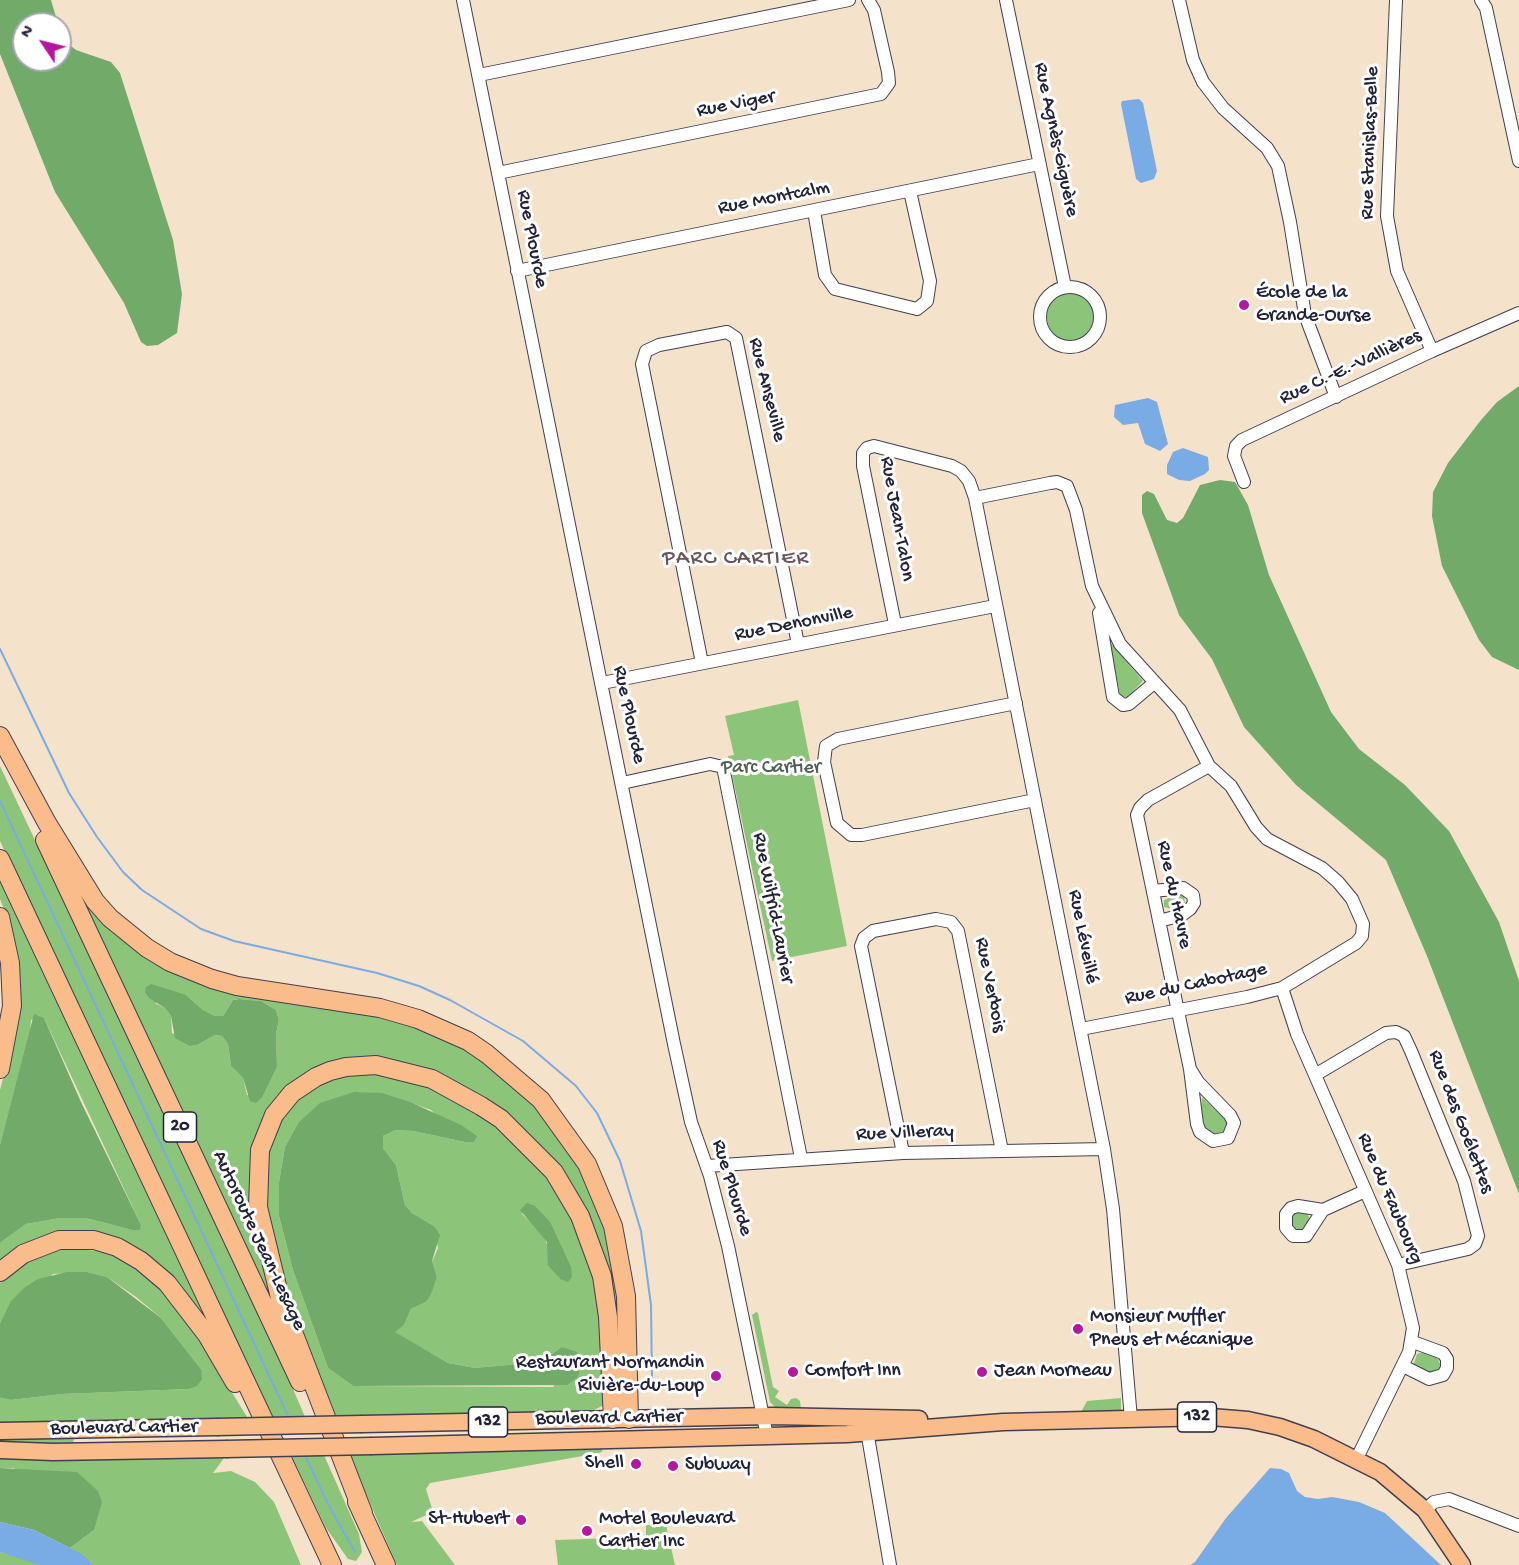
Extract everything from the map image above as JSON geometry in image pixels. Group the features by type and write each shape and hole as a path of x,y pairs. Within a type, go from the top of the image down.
{"highway":[{"path":"0,738 47,823 95,901 110,918 147,948 170,962 212,980 237,986 380,1008 418,1019 468,1041 488,1054 541,1100 587,1164 613,1226 626,1296 621,1419"},
{"name":"Autoroute Jean-Lesage","path":"0,738 66,886 386,1565"},
{"name":"20","path":"0,859 331,1562"},
{"path":"0,917 10,963 12,994 10,1022 0,1069"},
{"path":"363,1513 280,1298 258,1207 260,1150 274,1115 297,1089 330,1071 345,1067 376,1065 432,1079 501,1119 554,1172 580,1216 602,1276 621,1419"},
{"path":"0,1272 34,1249 72,1238 93,1240 117,1247 152,1269 189,1309 221,1357 331,1562"}],"main road":[{"name":"Boulevard Cartier","path":"0,1431 763,1417 866,1425"},
{"name":"Boulevard Cartier","path":"0,1450 53,1452 225,1449 767,1436 866,1425 1211,1417 1268,1424 1314,1439 1357,1458 1380,1472 1425,1510"},
{"path":"620,1439 621,1419"},
{"name":"132","path":"1425,1510 1462,1565"}],"street":[{"name":"Rue Plourde","path":"463,0 686,1099 728,1246 767,1436"},
{"path":"479,75 849,0"},
{"name":"Rue Viger","path":"498,173 881,94 889,83 888,72 874,10 868,0"},
{"name":"Rue Agnès-Giguère","path":"1006,0 1065,287"},
{"path":"1179,0 1193,60 1203,82 1219,103 1263,142 1275,160 1290,222 1305,315 1336,397"},
{"name":"Rue Stanislas-Belle","path":"1396,0 1387,216 1397,271 1432,351"},
{"path":"1481,0 1486,9 1519,161"},
{"name":"Rue Montcalm","path":"517,271 1039,164"},
{"path":"814,211 825,275 835,290 917,309 927,301 930,281 910,191"},
{"path":"1065,287 1077,287 1088,292 1096,300 1100,311 1100,323 1093,337 1083,344 1072,347 1053,342 1045,333 1041,322 1041,310 1046,300 1054,292 1065,287"},
{"name":"Rue C.-E.-Vallières","path":"1244,482 1234,456 1238,444 1432,351 1519,313"},
{"name":"Rue Anseville","path":"702,663 642,364 646,351 659,345 727,332 736,338 798,644"},
{"name":"Rue Jean-Talon","path":"895,624 862,453 874,446 961,471"},
{"name":"Rue Léveillé","path":"961,471 969,481 975,498 1104,1149 1113,1209 1131,1419"},
{"name":"Rue du Cabotage","path":"975,498 1057,482 1067,486 1076,510 1087,569 1097,600 1113,697 1123,705 1129,704 1154,684"},
{"name":"Rue du Cabotage","path":"1080,1029 1282,988 1356,943 1362,936 1363,924 1352,899 1338,882 1322,868 1267,839 1252,821 1231,786 1209,766 1180,710 1120,644 1097,600"},
{"name":"Rue Denonville","path":"602,683 995,606"},
{"path":"1016,703 838,739 826,746 824,762 837,823 851,835 862,835 1035,800"},
{"name":"Rue Wilfrid-Laurier","path":"622,783 710,764 723,767 801,1158"},
{"name":"Rue du Havre","path":"1190,1069 1198,1082 1230,1115 1234,1123 1228,1138 1213,1142 1200,1132 1194,1110 1190,1069 1139,824 1140,808 1148,800 1209,766"},
{"path":"1153,891 1183,888 1193,895 1194,903 1190,909 1182,915 1160,921"},
{"name":"Rue Verbois","path":"903,1153 861,946 864,938 873,931 936,919 951,922 958,931 1002,1151"},
{"name":"Rue du Faubourg","path":"1282,988 1297,1034 1398,1265 1413,1328 1413,1342 1403,1366 1357,1458"},
{"name":"Rue des Goélettes","path":"1315,1075 1386,1033 1396,1032 1404,1035 1411,1051 1464,1181 1478,1236 1475,1244 1468,1249 1398,1265"},
{"name":"Rue Villeray","path":"706,1166 903,1153 1104,1149"},
{"path":"1323,1210 1365,1191"},
{"path":"1403,1366 1429,1379 1443,1375 1447,1368 1447,1359 1443,1353 1413,1342"},
{"path":"866,1425 890,1565"},
{"path":"1425,1510 1434,1502 1449,1499 1519,1526"}],"green space":[{"path":"0,0 51,0 54,12 12,12 12,72 72,72 72,47 111,62 120,73 173,240 182,294 177,333 158,345 147,346 141,342 124,303 55,192 0,54"},
{"path":"1066,293 1076,293 1091,303 1095,317 1091,331 1085,337 1076,341 1066,341 1051,331 1047,322 1047,312 1057,297"},
{"path":"1519,386 1519,670 1492,657 1479,640 1442,566 1432,516 1433,492 1448,463 1497,402"},
{"path":"1220,480 1235,482 1248,505 1269,575 1331,712 1359,749 1405,785 1449,831 1499,922 1519,981 1519,1194 1427,956 1386,860 1296,785 1244,727 1212,659 1179,615 1142,513 1142,495 1147,491 1154,494 1167,520 1177,523 1183,518 1200,485"},
{"path":"1110,642 1143,681 1127,698 1120,695"},
{"name":"Parc Cartier","path":"798,700 847,946 772,961 728,756 734,755 725,716"},
{"path":"0,766 276,1350 306,1419 274,1420 78,1009 0,841"},
{"path":"71,877 147,957 401,1019 478,1055 540,1109 594,1191 617,1266 618,1334 615,1308 591,1229 485,1102 337,1063 259,1135 279,1320","holes":["186,995 203,1010 215,1016 223,1016 233,1000 239,999 261,1001 276,1010 279,1020 276,1034 277,1067 263,1096 247,1095 243,1078 231,1066 228,1044 222,1036 215,1035 199,1044 172,1033 171,1016 165,1008 155,1003"]},
{"path":"0,879 213,1330 198,1311 95,1235 0,1265 0,1243 26,1224 60,1218 86,1218 132,1230 141,1225 44,1018 31,1020 30,1033 0,1145 0,1090 10,1052 5,912 0,899"},
{"path":"1176,895 1184,896 1185,905 1173,909 1164,907 1164,900"},
{"path":"151,984 186,995 203,1010 215,1016 223,1016 233,1000 239,999 261,1001 276,1010 279,1020 276,1034 277,1067 263,1096 256,1103 250,1101 243,1078 231,1066 228,1044 222,1036 215,1035 190,1046 175,1038 171,1016 165,1008 149,998 145,992 146,987"},
{"path":"34,1014 44,1018 81,1102 141,1225 140,1230 86,1218 60,1218 26,1224 0,1243 0,1145"},
{"path":"369,1072 402,1078 434,1089 491,1122 543,1169 573,1216 598,1286 605,1403 602,1406 594,1410 552,1414 333,1418 282,1278 268,1216 265,1189 267,1153 285,1113 307,1091 337,1076","holes":["383,1093 431,1110 465,1142 413,1131 396,1130 383,1136 383,1148 396,1165 405,1205 412,1213 434,1226 438,1248 432,1262 437,1277 426,1302 411,1309 404,1325 394,1332 448,1363 475,1368 529,1363 546,1359 554,1387 353,1386 328,1368 293,1270 279,1216 279,1182 285,1147 298,1123","521,1213 551,1223 571,1266 560,1279 548,1266 549,1249 543,1234"]},
{"path":"354,1092 383,1093 410,1102 461,1125 477,1136 474,1142 465,1142 413,1131 396,1130 383,1136 383,1148 396,1165 405,1205 412,1213 434,1226 440,1235 432,1261 437,1277 431,1294 426,1302 411,1309 404,1325 395,1332 448,1363 475,1368 529,1363 546,1359 562,1347 577,1352 580,1366 578,1377 567,1385 353,1386 328,1368 293,1270 279,1216 279,1182 285,1147 298,1123 320,1103"},
{"path":"1202,1097 1226,1120 1228,1124 1223,1134 1215,1136 1206,1130 1201,1110"},
{"path":"527,1203 535,1206 551,1223 571,1266 572,1277 568,1282 560,1279 548,1266 547,1242 520,1210"},
{"path":"1300,1211 1307,1214 1310,1221 1307,1228 1300,1231 1293,1228 1290,1221 1293,1214"},
{"path":"69,1248 106,1252 139,1269 155,1283 189,1323 249,1420 0,1423 0,1396 11,1400 62,1394 188,1389 201,1369 161,1318 107,1277 87,1272 53,1274 0,1324 0,1283 3,1279 15,1268 45,1251"},
{"path":"67,1272 87,1272 107,1277 161,1318 201,1369 202,1379 197,1386 188,1389 62,1394 11,1400 0,1397 0,1324 11,1301 24,1288 38,1279"},
{"path":"756,1312 773,1387 779,1391 775,1397 787,1405 791,1399 796,1398 800,1401 801,1409 777,1409 770,1402 752,1315"},
{"path":"1423,1352 1436,1355 1442,1368 1431,1375 1413,1366 1417,1354"},
{"path":"1121,1398 1121,1410 1081,1412 1087,1401"},
{"path":"75,1438 73,1441 76,1445 0,1445 0,1439"},
{"path":"603,1447 602,1452 594,1454 430,1483 426,1489 433,1512 411,1522 422,1521 455,1565 397,1565 348,1453"},
{"path":"323,1453 359,1534 362,1552 356,1561 348,1559 326,1528 291,1454"},
{"path":"232,1454 224,1458 213,1473 231,1471 255,1482 274,1502 301,1565 94,1565 70,1548 94,1530 14,1468 0,1468 0,1459"},
{"path":"0,1468 77,1472 98,1491 102,1502 94,1530 70,1548 34,1530 0,1522"},
{"path":"646,1525 666,1525 675,1565 558,1565 555,1540 646,1537"},
{"path":"0,1552 35,1562 40,1565 0,1565"}],"water":[{"path":"1139,99 1143,103 1157,171 1154,179 1141,183 1136,179 1121,104 1122,101"},
{"path":"1148,398 1157,402 1168,444 1160,451 1145,444 1138,423 1123,425 1114,417 1115,405"},
{"path":"1183,448 1208,457 1209,470 1205,474 1190,481 1179,480 1167,474 1167,465 1173,452"},
{"path":"1270,1468 1281,1469 1289,1473 1297,1491 1305,1497 1318,1499 1332,1497 1359,1502 1385,1513 1441,1565 1190,1565 1195,1562 1226,1518"},
{"path":"0,1522 34,1530 80,1553 94,1565 40,1565 0,1552"}],"waterway":[{"path":"0,649 69,793 123,872 142,890 201,929 234,941 377,973 419,986 450,1000 523,1041 576,1086 597,1113 620,1161 641,1231 651,1305 652,1381"},
{"path":"0,801 289,1418"},
{"path":"304,1453 328,1504 355,1552"}],"place":[{"name":"École de la Grande-Ourse","path":"1244,305"},
{"name":"Monsieur Muffler Pneus et Mécanique","path":"1078,1329"},
{"name":"Comfort Inn","path":"793,1372"},
{"name":"Jean Morneau","path":"982,1372"},
{"name":"Restaurant Normandin Rivière-du-Loup","path":"716,1376"},
{"name":"Shell","path":"636,1464"},
{"name":"Subway","path":"673,1466"},
{"name":"St-Hubert","path":"521,1520"},
{"name":"Motel Boulevard Cartier Inc","path":"587,1531"}],"district":[{"name":"PARC CARTIER","path":"736,560"}]}
